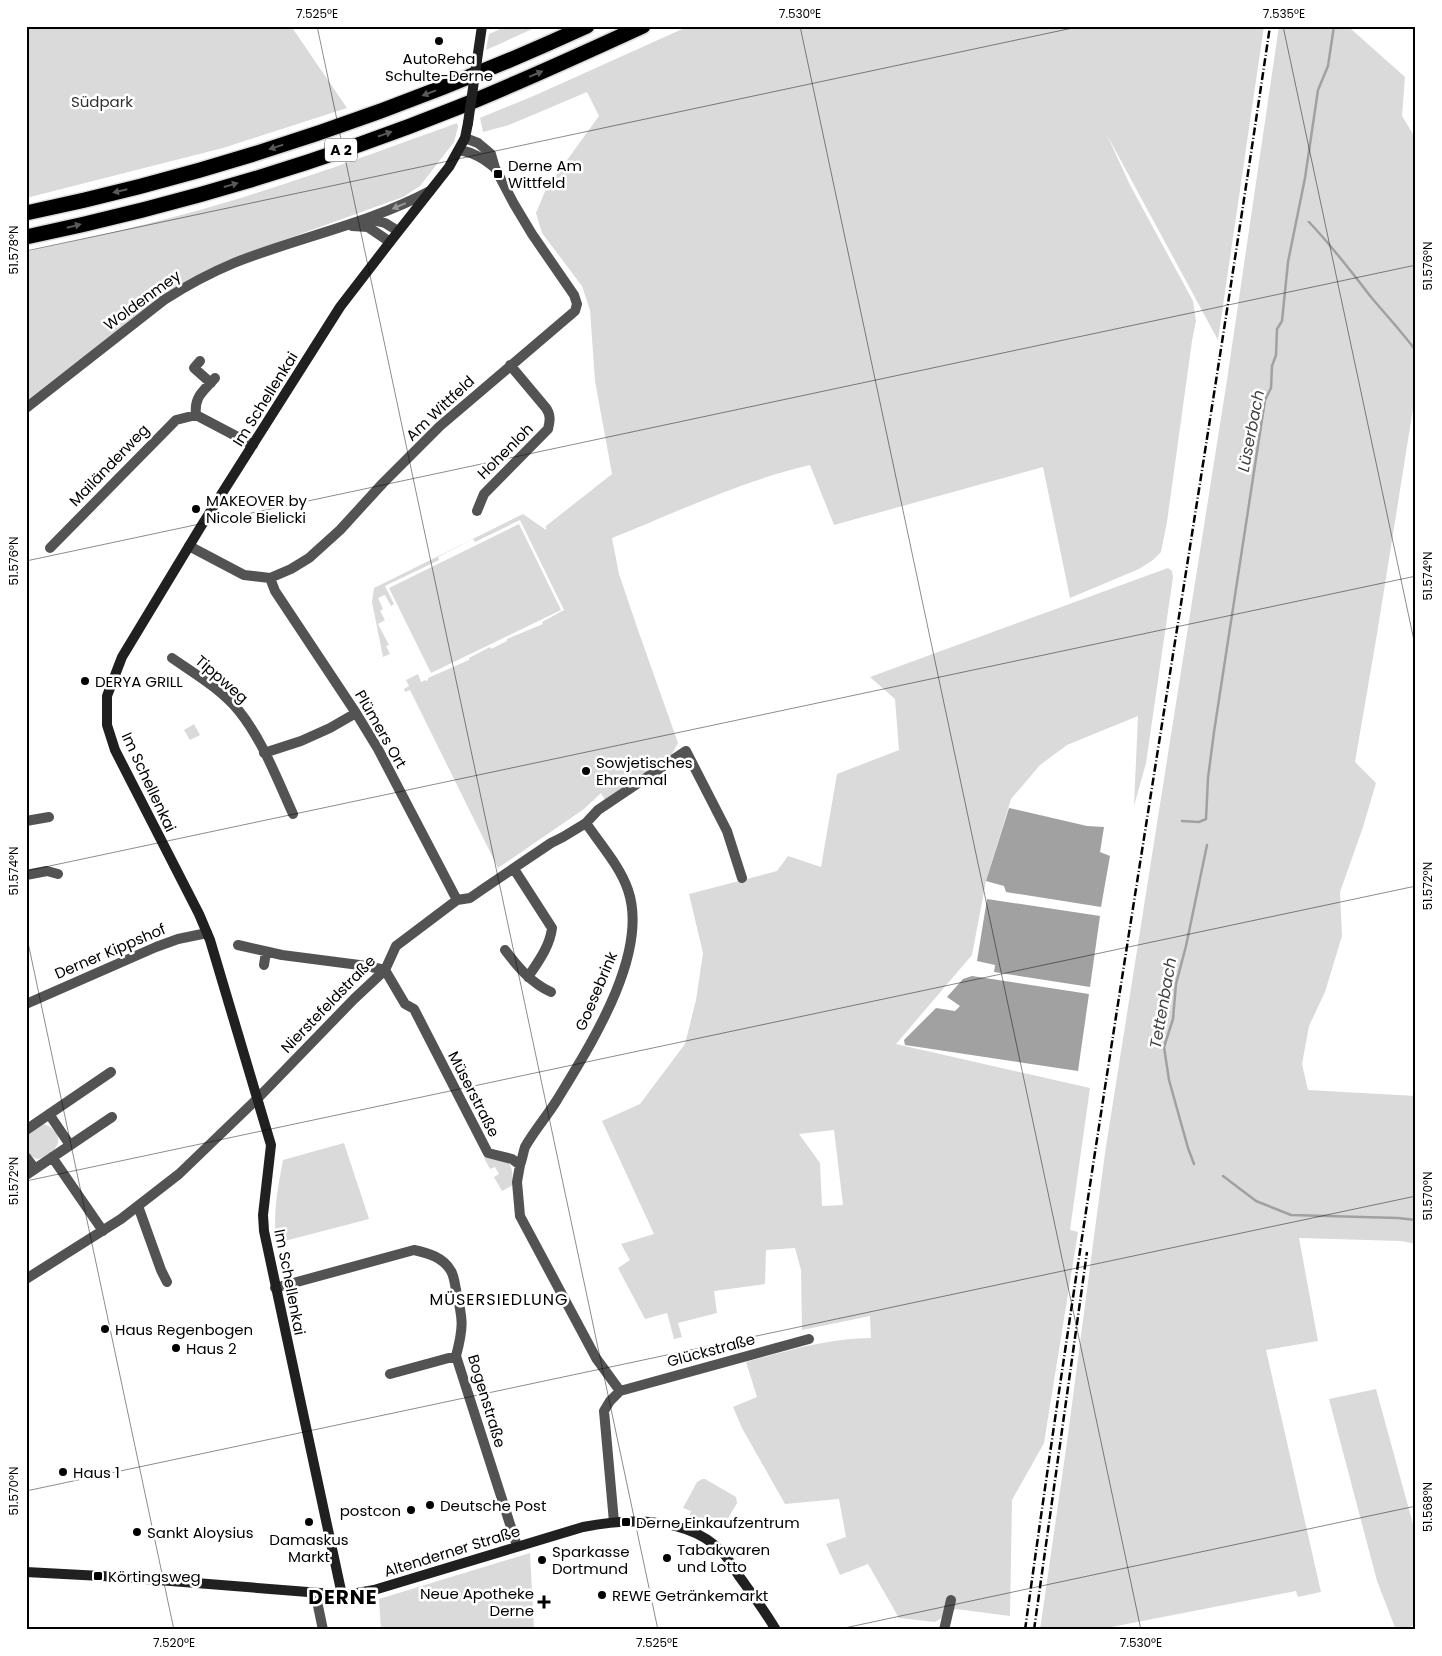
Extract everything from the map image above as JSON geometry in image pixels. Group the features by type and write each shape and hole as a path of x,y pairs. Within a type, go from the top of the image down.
{"highway":[{"name":"A 2","path":"26,213 135,188 228,162 315,134 390,108 464,79 587,26"},
{"name":"A 2","path":"26,237 150,208 323,156 457,108 643,26"}],"street":[{"name":"Im Schellenkai","path":"342,1595 264,1231 263,1215 271,1145 207,933 115,750 107,724 106,706 111,683 122,657 189,546 340,307 450,167 460,150 468,123 482,26"},
{"name":"Am Wittfeld","path":"270,578 291,569 312,556 340,530 383,483 440,426 575,311 577,304 574,295 514,204 495,168 489,151 478,143 464,138"},
{"name":"Am Wittfeld","path":"460,150 482,157 495,168"},
{"name":"Woldenmey","path":"26,408 164,300 188,285 235,263 348,226 395,208 431,190"},
{"path":"365,219 378,220 398,231"},
{"name":"Woldenmey","path":"348,226 368,227 390,242"},
{"path":"200,361 194,368 213,381 197,397 195,404 196,415 253,445"},
{"name":"Hohenloh","path":"477,511 484,494 548,429 549,413 510,365"},
{"name":"Mailänderweg","path":"50,548 171,424 181,417 196,415"},
{"path":"189,546 244,575 270,578"},
{"name":"Plümers Ort","path":"270,578 275,591 378,749 457,900"},
{"name":"Tippweg","path":"172,658 207,681 239,711 264,753 293,814"},
{"path":"264,753 308,738 356,713"},
{"name":"Nierstefeldstraße","path":"26,1279 103,1231 179,1174 258,1098 354,999 385,970 396,946 457,900 470,898 550,843 586,823 598,810 686,751 727,831 742,878"},
{"path":"26,821 49,817"},
{"name":"Goesebrink","path":"520,1165 525,1148 585,1054 606,1015 623,970 632,934 633,909 622,875 586,823"},
{"path":"514,869 552,928 551,936 542,956 528,977"},
{"path":"26,875 47,871 58,874"},
{"name":"Derner Kippshof","path":"26,1004 156,947 178,939 207,933"},
{"path":"238,945 266,952 385,970"},
{"path":"505,950 528,977 540,987 551,992"},
{"path":"264,965 266,952"},
{"name":"Müserstraße","path":"385,970 404,1004 414,1009 488,1153 512,1159 520,1165"},
{"path":"26,1130 110,1072"},
{"path":"49,1114 70,1145"},
{"path":"26,1157 31,1172 112,1117"},
{"path":"52,1157 103,1231"},
{"path":"520,1165 517,1182 520,1216 596,1358 620,1390 610,1401 604,1412 614,1522"},
{"path":"138,1206 161,1270 168,1282"},
{"name":"Bogenstraße","path":"276,1288 414,1250 432,1254 445,1263 452,1272 462,1317 462,1332 456,1356 517,1546"},
{"name":"Glückstraße","path":"620,1390 809,1339"},
{"path":"390,1374 456,1356"},
{"name":"Altenderner Straße","path":"26,1572 253,1587 342,1595 374,1590 574,1529 614,1522 663,1523 697,1533 724,1554 776,1630"},
{"path":"318,1593 317,1601 324,1630"},
{"path":"944,1630 951,1600"}],"green space":[{"name":"Südpark","path":"26,26 291,26 347,108 223,148 26,198"},
{"path":"507,26 539,26 486,50 489,34"},
{"path":"689,26 1264,26 1218,340 1107,135 1130,185 1193,301 1196,321 1161,552 1139,569 1070,598 1043,467 834,525 810,465 734,488 612,538 619,574 678,743 672,754 605,800 601,793 584,809 498,868 410,690 405,692 404,689 409,686 406,680 418,674 421,682 426,681 428,678 469,660 469,658 490,647 491,649 507,641 507,639 543,624 542,622 564,610 520,520 475,542 473,539 438,557 439,560 385,586 394,604 391,606 385,595 378,598 383,609 380,611 385,620 378,624 389,645 386,646 390,654 383,657 372,602 374,588 523,514 546,530 546,526 612,474 595,381 590,310 582,286 542,233 536,213 546,189 599,116 587,92 509,125 483,132 480,118"},
{"path":"1279,26 1351,26 1351,29 1405,77 1402,116 1416,139 1416,390 1355,762 1376,783 1340,892 1342,936 1325,992 1309,1026 1302,1064 1308,1090 1416,1096 1416,1244 1401,1241 1299,1238 1318,1341 1266,1350 1321,1592 1298,1597 1296,1591 1096,1630 1040,1630 1105,1153 1227,380"},
{"path":"457,123 458,127 454,142 420,186 403,197 234,258 74,364 26,401 26,252 143,225 251,195"},
{"path":"519,524 561,610 431,673 389,588"},
{"path":"1168,568 1172,571 1173,577 1146,763 1134,806 1138,716 1067,745 1040,765 1011,799 986,881 972,955 896,1044 1090,1088 1070,1230 1078,1232 1044,1443 1012,1500 1010,1616 956,1609 935,1622 899,1618 868,1564 840,1575 826,1544 846,1537 839,1499 785,1504 742,1428 733,1407 757,1397 746,1362 823,1343 871,1338 870,1316 802,1330 801,1270 795,1248 766,1250 765,1284 714,1291 717,1313 678,1323 682,1337 674,1339 667,1313 645,1319 618,1268 630,1260 621,1244 654,1234 602,1121 640,1104 685,1044 696,1000 703,953 689,894 777,871 788,856 821,867 837,774 899,750 895,699 870,677","holes":["834,1130 843,1205 822,1206 820,1163 799,1134"]},
{"path":"194,724 200,735 190,740 184,730"},
{"path":"43,1124 55,1131 58,1142 51,1153 38,1159 28,1153 26,1135"},
{"path":"344,1143 369,1219 277,1243 275,1212 283,1160"},
{"path":"489,1156 509,1164 512,1171 513,1185 502,1191 494,1177 499,1174 495,1167 490,1169 484,1158"},
{"path":"1376,1389 1416,1535 1416,1624 1404,1630 1396,1630 1377,1581 1329,1399"},
{"path":"702,1479 736,1497 737,1503 723,1527 716,1522 711,1529 689,1518 691,1511 683,1508 697,1482"},
{"path":"530,1553 534,1630 381,1630 379,1599"}],"shaded area":[{"path":"1009,808 1087,826 1104,827 1100,852 1110,856 1101,907 1006,892 1004,886 986,881"},
{"path":"987,899 1100,916 1090,987 994,972 995,965 977,961"},
{"path":"972,976 1089,994 1078,1071 905,1045 904,1040 936,1008 955,1011 960,1006 947,997 963,979"}],"waterway":[{"name":"Lüserbach","path":"1182,821 1199,822 1206,819 1208,778 1214,732 1265,400 1271,388 1272,366 1276,355 1277,329 1282,321 1288,262 1305,178 1318,90 1328,66 1334,26"},
{"path":"1309,222 1416,351"},
{"name":"Tettenbach","path":"1194,1164 1169,1080 1164,1047 1173,1019 1176,984 1207,845"},
{"name":"Tettenbach","path":"1223,1176 1256,1201 1291,1215 1416,1220"}],"railway":[{"path":"1025,1630 1083,1228 1270,26"},
{"path":"1034,1630 1087,1252"}],"place":[{"name":"AutoReha Schulte-Derne","path":"439,41"},
{"name":"Derne Am Wittfeld","path":"498,174"},
{"name":"MAKEOVER by Nicole Bielicki","path":"196,509"},
{"name":"DERYA GRILL","path":"85,681"},
{"name":"Sowjetisches Ehrenmal","path":"586,771"},
{"name":"Haus Regenbogen","path":"105,1329"},
{"name":"Haus 2","path":"176,1348"},
{"name":"Haus 1","path":"63,1472"},
{"name":"Deutsche Post","path":"430,1505"},
{"name":"postcon","path":"411,1510"},
{"name":"Damaskus Markt","path":"309,1522"},
{"name":"Derne Einkaufzentrum","path":"626,1522"},
{"name":"Sankt Aloysius","path":"137,1532"},
{"name":"Tabakwaren und Lotto","path":"667,1558"},
{"name":"Sparkasse Dortmund","path":"542,1560"},
{"name":"Körtingsweg","path":"98,1576"},
{"name":"REWE Getränkemarkt","path":"602,1595"},
{"name":"Neue Apotheke Derne","path":"544,1602"}],"district":[{"name":"MÜSERSIEDLUNG","path":"499,1299"},
{"name":"DERNE","path":"343,1597"}]}
